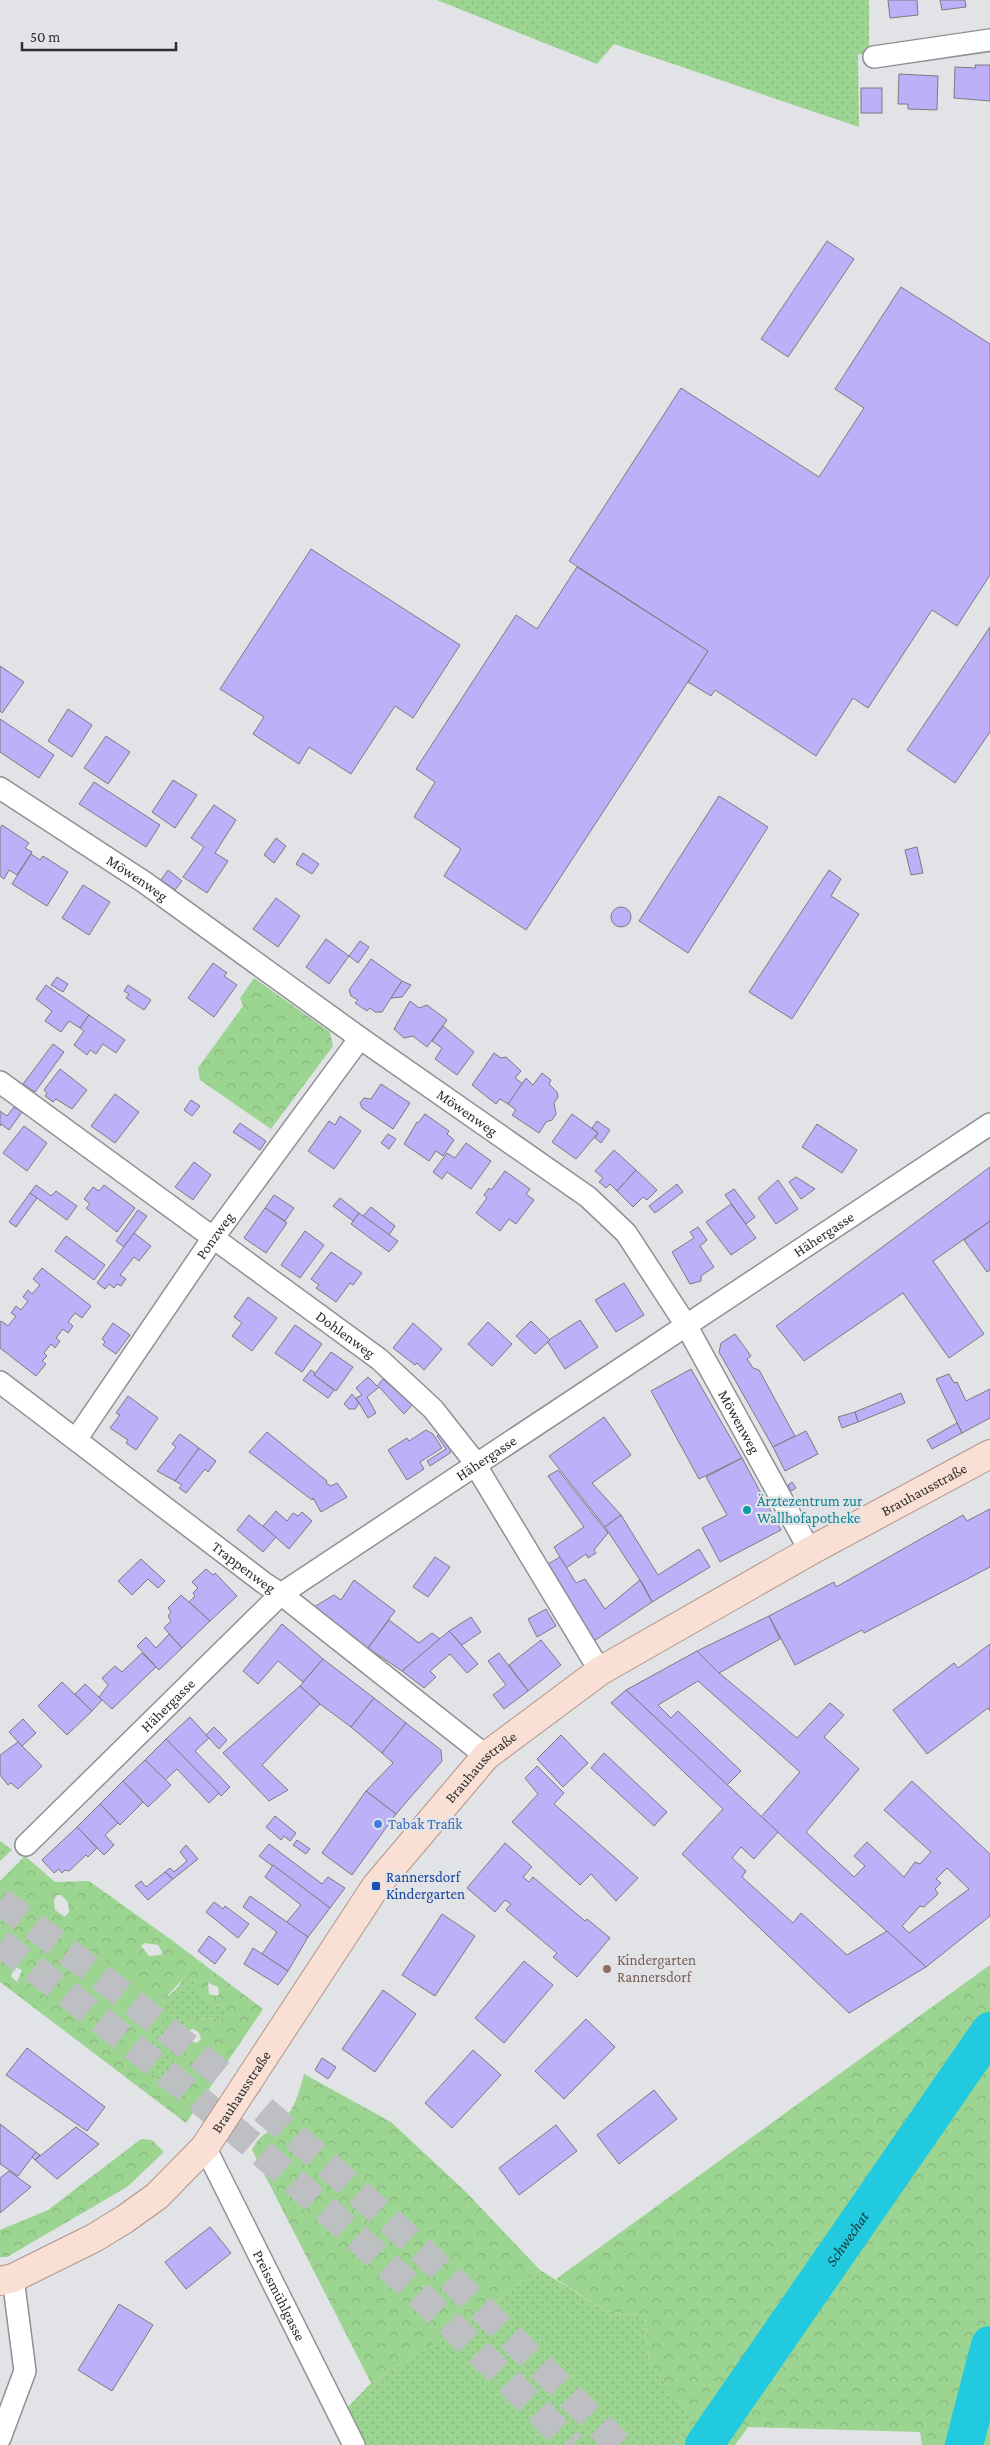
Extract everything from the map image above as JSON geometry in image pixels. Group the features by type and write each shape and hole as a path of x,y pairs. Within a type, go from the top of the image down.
{"main road":[{"name":"Brauhausstraße","path":"6,2280 94,2238 125,2218 157,2196 206,2147 376,1886 486,1756 600,1671 810,1551 990,1454"}],"street":[{"path":"874,57 990,40"},
{"name":"Möwenweg","path":"0,788 144,882 360,1038 588,1197 626,1233 686,1325 810,1551"},
{"name":"Ponzweg","path":"77,1438 213,1238 360,1038"},
{"name":"Dohlenweg","path":"0,1082 379,1359 432,1409 475,1465 600,1671"},
{"name":"Hähergasse","path":"26,1845 281,1594 990,1124"},
{"name":"Trappenweg","path":"0,1382 77,1438 264,1583 281,1594 486,1756"},
{"name":"Preissmühlgasse","path":"206,2147 354,2445"},
{"path":"0,2438 25,2371 6,2280"}],"green space":[{"path":"437,0 869,0 869,52 858,55 859,127 614,44 597,64"},
{"path":"254,978 330,1032 333,1046 271,1129 200,1080 198,1068 243,1006 240,998"},
{"path":"0,1841 12,1850 0,1861"},
{"path":"25,1856 55,1882 89,1881 263,2009 186,2123 0,1982 0,1930 11,1926 12,1914 0,1909 0,1881","holes":["57,1895 61,1895 68,1902 69,1912 65,1917 55,1910 54,1900","145,1943 158,1945 162,1952 161,1955 149,1956 141,1946","15,1967 22,1970 17,1982 11,1976","188,1977 196,1985 203,1997 209,2002 225,2009 228,2015 224,2019 194,2019 180,2030 182,2044 177,2055 179,2071 172,2087 169,2089 132,2054 134,2046 149,2039 167,2017 163,2003 183,1978","208,1983 218,1987 219,1994 217,1996 209,1994","194,2029 199,2033 201,2039 197,2043 193,2042 188,2034 189,2030"]},
{"path":"0,1909 12,1914 11,1926 0,1930"},
{"path":"90,1949 145,1991 114,2032 58,1990"},
{"path":"990,1965 990,2445 922,2445 920,2432 748,2427 735,2445 675,2445 690,2417 649,2362 645,2316 606,2311 556,2279"},
{"path":"188,1977 194,1982 203,1997 209,2002 225,2009 228,2015 224,2019 194,2019 180,2030 182,2044 177,2055 179,2071 173,2087 169,2089 132,2054 134,2046 149,2039 165,1999 178,1987 183,1978"},
{"path":"304,2074 391,2122 466,2192 540,2270 461,2327 371,2383 252,2150 261,2137 285,2119 293,2107"},
{"path":"141,2139 152,2140 164,2152 127,2187 7,2257 0,2257 0,2230 48,2210"},
{"path":"540,2270 606,2311 645,2316 649,2362 690,2417 675,2445 362,2445 344,2411 371,2383 461,2327"}],"building":[{"path":"888,0 917,0 918,15 890,18"},
{"path":"940,0 965,0 966,7 942,10"},
{"path":"975,65 990,65 990,101 954,98 955,67 976,68"},
{"path":"899,74 938,76 937,110 908,109 908,104 898,104"},
{"path":"861,88 882,88 882,113 861,113"},
{"path":"827,241 854,259 788,357 761,339"},
{"path":"901,287 990,344 990,575 957,626 932,610 868,708 853,698 816,756 715,690 711,696 688,682 708,651 569,561 681,388 819,477 864,408 835,389"},
{"path":"311,549 460,645 413,718 395,706 351,774 309,747 299,764 253,734 264,717 220,689"},
{"path":"577,567 708,651 526,930 444,876 461,849 414,817 435,782 416,769 516,615 537,629"},
{"path":"990,627 990,732 955,783 907,750"},
{"path":"0,666 24,682 2,713 0,711"},
{"path":"68,709 92,725 72,757 48,741"},
{"path":"0,719 54,755 39,778 0,752"},
{"path":"106,736 130,752 108,784 84,768"},
{"path":"173,780 197,795 175,828 152,812"},
{"path":"94,782 160,825 146,847 79,804"},
{"path":"719,796 768,827 688,953 639,921"},
{"path":"214,805 236,820 215,853 228,861 207,893 183,877 204,847 191,838"},
{"path":"2,825 29,843 25,848 32,852 17,875 9,870 4,879 0,876 0,828"},
{"path":"276,838 286,846 274,863 264,855"},
{"path":"917,847 923,873 911,875 905,850"},
{"path":"303,853 319,864 312,874 296,864"},
{"path":"31,854 40,860 43,856 68,872 47,906 12,884"},
{"path":"168,870 182,881 175,890 161,880"},
{"path":"829,870 841,879 831,896 859,914 792,1019 749,992"},
{"path":"83,885 110,902 89,935 62,918"},
{"path":"276,898 300,916 278,947 253,929"},
{"path":"621,907 628,910 631,917 628,924 621,927 614,924 611,917 614,910"},
{"path":"326,939 349,956 329,984 306,967"},
{"path":"360,941 369,947 358,963 349,956"},
{"path":"371,959 402,981 382,1012 375,1012 370,1008 367,1011 355,1003 358,1000 351,996 349,990"},
{"path":"213,963 227,973 224,976 237,985 214,1017 188,998"},
{"path":"57,977 68,984 63,992 51,985"},
{"path":"402,981 411,985 402,997 391,998"},
{"path":"46,985 89,1015 80,1028 69,1021 61,1032 45,1021 52,1011 36,999"},
{"path":"128,985 151,1000 144,1010 126,998 129,994 124,991"},
{"path":"410,1001 419,1008 427,1005 447,1020 427,1047 413,1036 404,1038 394,1029"},
{"path":"89,1015 125,1040 116,1053 103,1044 96,1054 90,1050 87,1055 74,1045 84,1031 80,1028"},
{"path":"443,1026 474,1052 457,1075 435,1059 442,1048 432,1041"},
{"path":"53,1044 64,1052 35,1092 23,1084"},
{"path":"494,1053 501,1058 506,1057 521,1071 515,1078 523,1084 508,1104 500,1099 496,1104 472,1085"},
{"path":"60,1069 87,1090 72,1109 56,1099 53,1102 45,1096 47,1093 44,1090"},
{"path":"542,1073 551,1080 549,1084 557,1092 558,1097 554,1103 556,1114 552,1120 546,1122 539,1133 512,1115 516,1110 508,1104 526,1078 533,1085"},
{"path":"381,1084 410,1103 393,1129 362,1108 360,1103 364,1098 371,1099"},
{"path":"115,1094 139,1112 115,1143 91,1126"},
{"path":"191,1100 200,1106 192,1116 184,1110"},
{"path":"14,1107 22,1112 9,1130 1,1124 0,1126 0,1111 7,1116"},
{"path":"425,1114 449,1131 447,1134 454,1140 443,1156 436,1151 429,1161 404,1144 417,1122"},
{"path":"572,1114 598,1133 576,1159 552,1142"},
{"path":"340,1116 361,1131 334,1169 308,1151 329,1121 335,1125"},
{"path":"597,1121 610,1130 601,1143 595,1138 598,1133 592,1128"},
{"path":"240,1123 266,1141 260,1150 233,1132"},
{"path":"817,1124 857,1150 842,1173 802,1147"},
{"path":"24,1126 47,1143 27,1171 3,1153"},
{"path":"388,1134 396,1139 389,1149 381,1143"},
{"path":"466,1143 491,1161 471,1189 447,1172 442,1179 433,1172 447,1153 455,1158"},
{"path":"614,1150 636,1170 617,1191 610,1184 606,1188 599,1182 603,1178 595,1171"},
{"path":"194,1162 211,1175 193,1200 175,1187"},
{"path":"990,1167 990,1221 933,1261 984,1334 949,1358 903,1293 804,1361 776,1326"},
{"path":"636,1170 657,1190 647,1200 643,1197 633,1207 617,1191"},
{"path":"505,1171 530,1189 526,1194 534,1200 516,1224 509,1219 500,1231 476,1213 487,1198 484,1195 489,1188 491,1190"},
{"path":"796,1177 815,1189 801,1199 789,1182"},
{"path":"778,1180 798,1209 776,1224 758,1198"},
{"path":"677,1184 683,1192 655,1213 649,1206"},
{"path":"36,1185 51,1196 56,1191 77,1206 67,1220 30,1193"},
{"path":"104,1185 135,1208 117,1232 86,1208 90,1204 84,1199 93,1187 99,1191"},
{"path":"734,1189 755,1217 746,1224 725,1195"},
{"path":"30,1193 37,1198 16,1227 9,1222"},
{"path":"274,1195 294,1208 285,1221 265,1208"},
{"path":"340,1198 359,1213 353,1221 333,1206"},
{"path":"731,1204 756,1238 731,1255 706,1222"},
{"path":"371,1207 395,1226 389,1235 363,1216"},
{"path":"265,1208 287,1223 266,1253 244,1238"},
{"path":"138,1210 147,1216 124,1247 116,1241"},
{"path":"359,1213 398,1241 389,1252 351,1224"},
{"path":"990,1221 990,1270 987,1272 964,1240"},
{"path":"698,1227 707,1240 700,1246 714,1267 701,1276 701,1281 690,1284 672,1252 694,1238 690,1232"},
{"path":"305,1231 324,1245 300,1278 281,1265"},
{"path":"134,1233 151,1246 139,1261 134,1257 120,1275 126,1279 121,1286 117,1284 114,1288 109,1284 105,1289 97,1283"},
{"path":"66,1236 105,1265 94,1280 55,1251"},
{"path":"331,1252 362,1273 353,1285 350,1283 336,1302 316,1288 319,1285 311,1279"},
{"path":"42,1268 91,1306 82,1318 75,1313 68,1322 73,1326 68,1333 63,1329 56,1338 60,1341 55,1348 51,1344 44,1353 47,1356 42,1361 46,1364 36,1376 0,1348 0,1322 8,1326 16,1316 11,1313 16,1306 21,1310 28,1301 23,1297 28,1290 32,1294 40,1285 33,1279"},
{"path":"624,1283 644,1315 616,1332 595,1300"},
{"path":"248,1297 277,1318 252,1351 232,1336 242,1323 234,1317"},
{"path":"580,1320 598,1347 565,1369 547,1341"},
{"path":"531,1321 550,1340 535,1354 516,1336"},
{"path":"488,1322 512,1344 492,1366 468,1344"},
{"path":"113,1323 130,1335 116,1354 103,1345 105,1342 102,1339"},
{"path":"413,1323 442,1349 424,1370 417,1363 415,1365 393,1348"},
{"path":"295,1325 322,1344 302,1372 275,1353"},
{"path":"735,1334 751,1356 747,1359 753,1368 759,1370 795,1436 773,1447 719,1352 721,1343"},
{"path":"331,1352 353,1367 336,1391 314,1375"},
{"path":"691,1369 742,1458 699,1479 651,1391"},
{"path":"311,1370 315,1373 314,1375 334,1390 328,1398 303,1380"},
{"path":"949,1374 954,1383 957,1382 966,1401 990,1389 990,1418 962,1433 936,1379"},
{"path":"368,1377 377,1386 383,1379 412,1405 404,1414 379,1387 367,1397 376,1413 368,1418 356,1398 362,1395 356,1388"},
{"path":"901,1393 905,1403 858,1422 855,1412"},
{"path":"352,1394 359,1403 355,1409 349,1409 344,1404"},
{"path":"128,1396 158,1418 136,1450 126,1443 128,1440 110,1428 120,1415 116,1413"},
{"path":"855,1412 858,1422 842,1428 838,1417"},
{"path":"604,1417 631,1455 592,1483 621,1515 605,1527 549,1456"},
{"path":"957,1423 962,1433 932,1449 927,1440"},
{"path":"426,1430 433,1434 442,1448 420,1462 424,1469 407,1480 388,1450 407,1438 409,1441"},
{"path":"806,1431 818,1454 785,1471 773,1447"},
{"path":"267,1432 327,1481 326,1483 331,1486 337,1483 347,1497 321,1512 313,1498 312,1500 249,1452"},
{"path":"441,1432 451,1441 450,1453 430,1466 427,1461 446,1449 437,1436"},
{"path":"180,1434 199,1448 175,1481 157,1471 176,1447 172,1444"},
{"path":"199,1448 216,1461 208,1472 205,1469 186,1493 179,1488 182,1485 175,1481"},
{"name":"Ärztezentrum zur Wallhofapotheke","path":"742,1458 781,1530 720,1562 702,1528 727,1515 706,1477"},
{"path":"558,1470 608,1533 594,1550 596,1553 588,1558 586,1554 566,1568 554,1547 584,1527 548,1476"},
{"path":"792,1482 796,1488 791,1491 788,1485"},
{"path":"990,1509 990,1567 864,1633 862,1630 795,1665 769,1616 834,1582 836,1587 963,1515 967,1521"},
{"path":"276,1511 287,1521 293,1513 298,1516 302,1512 312,1521 289,1549 263,1526"},
{"path":"249,1515 276,1537 263,1552 237,1530"},
{"path":"621,1515 658,1575 699,1549 710,1567 652,1602 644,1586 605,1527"},
{"path":"435,1557 450,1567 428,1597 413,1587"},
{"path":"560,1557 576,1583 585,1579 605,1609 640,1580 652,1602 591,1643 543,1567"},
{"path":"141,1559 165,1581 158,1588 148,1579 132,1595 118,1581"},
{"path":"206,1569 213,1575 215,1573 237,1596 210,1621 189,1602 195,1596 193,1593 198,1588 192,1582"},
{"path":"354,1580 395,1611 368,1648 314,1607 334,1595 341,1600"},
{"path":"181,1595 210,1621 182,1648 164,1628 171,1621 168,1616 171,1612 168,1608"},
{"path":"546,1609 556,1626 537,1637 528,1619"},
{"path":"769,1616 780,1639 719,1673 697,1651"},
{"path":"471,1617 481,1632 462,1645 449,1631"},
{"path":"389,1620 419,1643 432,1633 440,1639 402,1671 368,1648"},
{"path":"282,1624 323,1659 303,1682 278,1661 258,1684 243,1671"},
{"path":"449,1631 478,1664 467,1673 450,1654 430,1671 436,1677 424,1688 402,1671"},
{"path":"169,1634 182,1648 159,1670 137,1646 146,1637 156,1648"},
{"path":"541,1640 561,1665 528,1691 509,1665"},
{"path":"990,1644 990,1711 988,1708 927,1754 893,1710 954,1663 958,1668"},
{"path":"697,1651 719,1673 797,1738 830,1703 844,1715 824,1737 859,1769 806,1832 854,1877 865,1866 854,1856 867,1842 904,1877 915,1862 920,1864 931,1852 884,1810 912,1781 990,1854 990,1916 926,1967 761,1817 800,1772 698,1681 658,1705 671,1718 678,1711 741,1771 727,1785 626,1690","holes":["947,1868 969,1889 909,1933 902,1926 920,1906 924,1907 938,1894 935,1889 941,1883 936,1879"]},
{"path":"142,1653 156,1667 112,1709 99,1697 108,1685 102,1678 115,1666 122,1672"},
{"path":"499,1653 528,1691 504,1709 493,1695 506,1685 488,1661"},
{"path":"323,1659 374,1698 351,1727 300,1686"},
{"path":"62,1682 92,1711 67,1735 38,1706"},
{"path":"85,1684 102,1700 92,1711 75,1694"},
{"path":"300,1686 320,1704 262,1765 288,1790 269,1801 223,1753"},
{"path":"626,1690 778,1832 754,1859 741,1847 732,1858 746,1871 742,1877 793,1923 801,1913 847,1955 887,1931 926,1967 849,2013 682,1854 723,1809 611,1703"},
{"path":"374,1698 406,1723 382,1753 351,1727"},
{"path":"190,1717 209,1738 195,1751 230,1787 221,1796 166,1739"},
{"path":"23,1719 36,1733 22,1746 9,1732"},
{"path":"406,1723 441,1750 442,1761 396,1814 366,1791 393,1763 382,1753"},
{"path":"214,1727 227,1740 219,1749 206,1735"},
{"path":"561,1735 588,1763 563,1787 537,1759"},
{"path":"166,1739 219,1793 209,1803 177,1769 165,1780 145,1760"},
{"path":"18,1742 42,1766 18,1789 11,1783 8,1785 0,1775 0,1755"},
{"path":"604,1753 667,1812 654,1826 591,1768"},
{"path":"145,1760 171,1785 148,1807 123,1781"},
{"path":"537,1766 564,1793 554,1804 638,1878 616,1901 591,1874 580,1885 512,1822 538,1794 525,1778"},
{"path":"123,1781 143,1802 120,1825 100,1804"},
{"path":"366,1791 396,1814 352,1875 322,1853"},
{"path":"100,1804 118,1823 105,1835 114,1845 104,1855 77,1827"},
{"path":"275,1816 296,1833 290,1841 284,1836 281,1840 266,1827"},
{"path":"77,1827 97,1848 88,1857 86,1855 69,1871 65,1870 62,1873 59,1869 54,1873 42,1860"},
{"path":"297,1840 310,1849 306,1854 293,1845"},
{"path":"505,1843 532,1867 523,1877 529,1882 533,1877 585,1921 587,1919 610,1938 577,1977 553,1957 557,1953 506,1910 511,1904 505,1900 495,1912 467,1888"},
{"path":"269,1844 322,1884 328,1877 345,1888 330,1908 259,1856"},
{"path":"186,1845 198,1859 173,1879 165,1872 170,1868 174,1872 187,1861 180,1852"},
{"path":"273,1865 330,1908 308,1937 286,1923 301,1905 265,1877"},
{"path":"165,1872 173,1879 148,1900 135,1886 141,1881 146,1887"},
{"path":"250,1896 308,1937 288,1971 262,1954 277,1932 243,1907"},
{"path":"214,1902 223,1909 225,1906 249,1924 238,1938 206,1912"},
{"path":"442,1914 475,1936 435,1996 402,1975"},
{"path":"209,1936 226,1949 215,1964 198,1951"},
{"path":"253,1948 288,1971 278,1985 244,1964"},
{"path":"524,1961 553,1985 504,2043 475,2018"},
{"path":"383,1990 416,2014 375,2072 342,2049"},
{"path":"586,2019 615,2047 564,2099 535,2071"},
{"path":"27,2048 105,2107 87,2131 6,2075"},
{"path":"473,2050 501,2075 452,2128 425,2103"},
{"path":"322,2058 336,2067 328,2079 315,2070"},
{"path":"654,2090 677,2119 619,2164 597,2135"},
{"path":"0,2124 36,2152 18,2176 0,2164"},
{"path":"556,2125 577,2151 519,2195 499,2168"},
{"path":"76,2127 99,2144 57,2179 35,2160"},
{"path":"36,2152 40,2155 35,2160 32,2157"},
{"path":"9,2171 31,2187 0,2213 0,2178"},
{"path":"210,2227 231,2253 186,2289 165,2262"},
{"path":"119,2304 153,2325 112,2391 78,2370"}],"waterway":[{"name":"Schwechat","path":"704,2445 990,2031"},
{"name":"Schwechat","path":"964,2445 990,2345"}],"tunnel":[{"path":"0,1901 105,1980 208,2063 308,2148 406,2236 619,2445"},
{"path":"0,1943 150,2060 296,2183 436,2311 572,2445"}],"place":[{"name":"Ärztezentrum zur Wallhofapotheke","path":"747,1510"},
{"name":"Tabak Trafik","path":"378,1824"},
{"name":"Rannersdorf Kindergarten","path":"376,1886"},
{"name":"Kindergarten Rannersdorf","path":"607,1969"}]}
